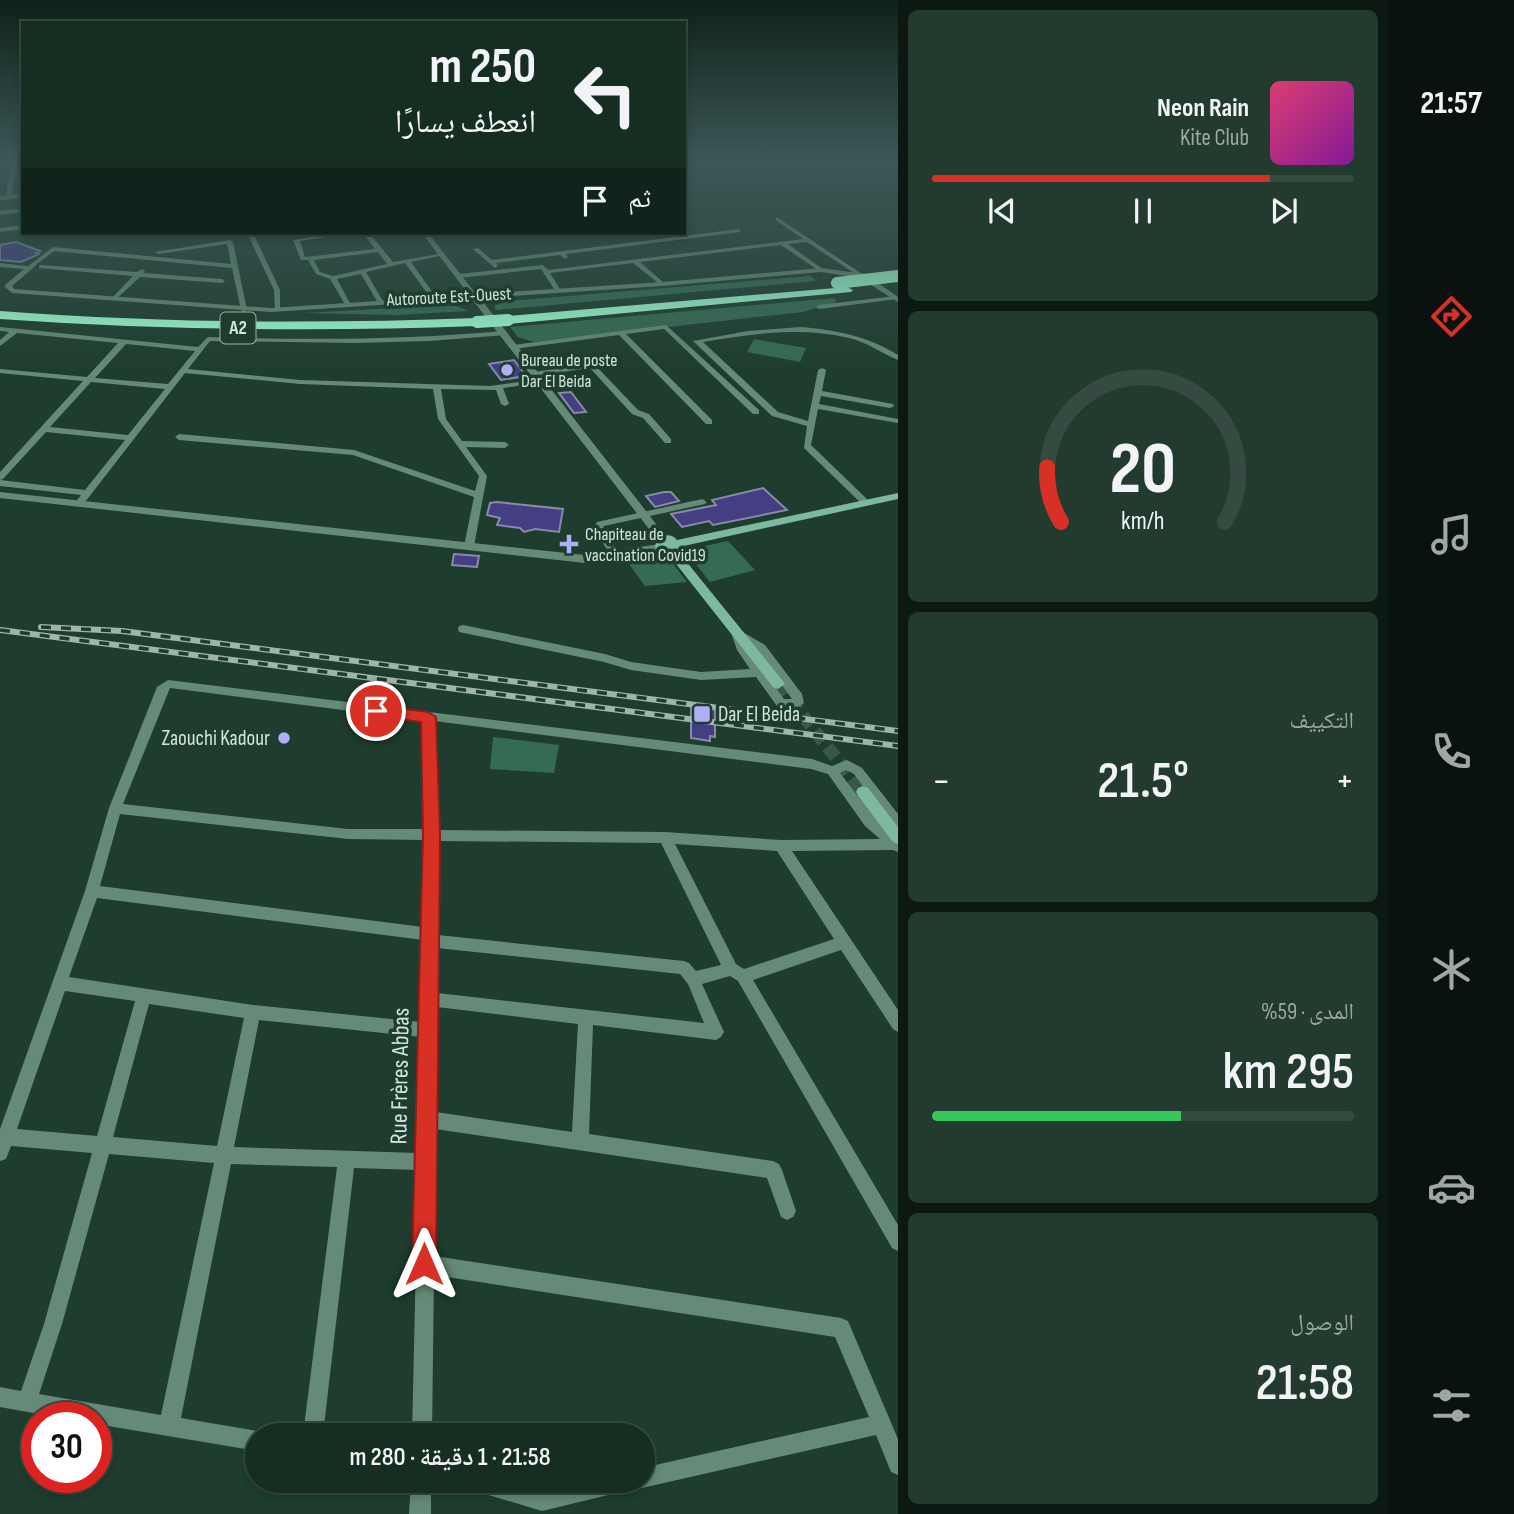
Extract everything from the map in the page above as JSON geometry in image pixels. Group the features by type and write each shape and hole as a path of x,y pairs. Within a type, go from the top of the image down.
{"highway":[{"name":"Autoroute Est-Ouest","path":"842,287 898,276"},
{"name":"Autoroute Est-Ouest","path":"0,315 236,328 361,327 842,287 898,285"},
{"name":"Autoroute Est-Ouest","path":"0,308 232,320 474,318"}],"main road":[{"path":"778,684 667,545 898,496"},
{"path":"863,792 897,843"}],"street":[{"path":"793,230 896,299"},
{"path":"491,262 739,231 759,246"},
{"path":"251,235 277,290 278,310"},
{"path":"334,235 297,239 301,258 379,250"},
{"path":"368,235 392,265"},
{"path":"0,495 585,559 616,556 667,545 427,235"},
{"path":"546,272 809,240"},
{"path":"155,242 156,255"},
{"path":"114,299 156,255 230,242 244,310"},
{"path":"782,243 821,270"},
{"path":"235,266 156,255 52,249 8,286 9,289 114,299 244,310 278,310 662,284 821,270 862,276"},
{"path":"476,249 500,271"},
{"path":"561,253 574,267"},
{"path":"310,259 318,273 333,278 442,254"},
{"path":"407,261 435,300"},
{"path":"634,261 662,284"},
{"path":"0,265 30,267"},
{"path":"41,267 222,281"},
{"path":"458,276 541,267 558,291"},
{"path":"363,272 381,303"},
{"path":"333,278 348,305"},
{"path":"819,307 896,299"},
{"path":"513,347 669,328 756,412"},
{"path":"0,330 201,349"},
{"path":"811,425 775,414 697,341 766,330 793,330 869,340 898,358"},
{"path":"0,344 15,331"},
{"path":"620,332 709,422"},
{"path":"149,344 208,339 338,342 446,339 503,333"},
{"path":"79,503 208,339"},
{"path":"0,477 124,341"},
{"path":"184,371 300,382 499,387 591,365 615,362"},
{"path":"591,365 635,412 646,415 668,441"},
{"path":"822,370 807,446 866,503"},
{"path":"0,371 170,390"},
{"path":"0,377 87,382"},
{"path":"410,385 438,404"},
{"path":"437,386 442,419 483,476 469,546"},
{"path":"499,387 505,404"},
{"path":"818,393 894,405"},
{"path":"894,405 889,410 898,419"},
{"path":"816,406 898,419"},
{"path":"44,429 132,438"},
{"path":"179,437 354,453 480,496"},
{"path":"462,444 505,445"},
{"path":"0,483 88,493"},
{"path":"616,556 597,526 702,502"},
{"path":"463,629 605,658 631,666 701,676 759,673"},
{"path":"736,632 761,648 798,697 798,704 781,703 742,650 736,632"},
{"path":"425,1162 223,1155 103,1144 3,1145 92,891 115,808 163,687 168,684 812,764 832,771 853,766 898,824"},
{"name":"Rue Frères Abbas","path":"422,1423 432,835 428,717"},
{"path":"832,771 870,822 897,843"},
{"path":"115,808 348,834 665,838 781,846 897,843"},
{"path":"665,838 737,973 898,1242"},
{"path":"781,846 898,1024"},
{"path":"92,891 430,938 684,968 693,979 716,1032 428,999"},
{"path":"693,979 737,973 843,943"},
{"path":"61,984 253,1012 428,1030"},
{"path":"27,1401 53,1324 144,996"},
{"path":"169,1426 253,1012"},
{"path":"580,1140 586,1018"},
{"path":"426,1119 772,1170 787,1210"},
{"path":"314,1423 346,1161"},
{"path":"424,1264 841,1328 898,1465"},
{"path":"0,1397 245,1439"},
{"path":"655,1475 882,1424"},
{"path":"420,1514 421,1493"},
{"path":"516,1493 542,1500 572,1493"}],"green space":[{"path":"811,276 816,281 496,310 494,306 507,301"},
{"path":"835,298 836,302 803,312 534,342 518,337 510,327"},
{"path":"453,305 469,311 396,315 302,313"},
{"path":"754,339 806,348 800,362 747,352"},
{"path":"728,541 755,570 710,582 688,554 695,548"},
{"path":"651,555 670,560 687,582 645,586 626,560"},
{"path":"493,737 559,745 554,773 490,769"}],"building":[{"path":"16,242 40,251 36,253 39,254 21,262 0,260 0,245"},
{"name":"Bureau de poste Dar El Beida","path":"514,360 526,376 501,380 489,364"},
{"path":"571,392 586,412 574,413 559,393"},
{"path":"763,488 787,510 713,525 709,521 682,527 671,514 716,505 712,500"},
{"path":"671,492 679,501 655,507 646,496"},
{"path":"490,503 563,509 559,532 535,529 524,532 520,528 497,525 500,518 487,515"},
{"path":"454,554 479,556 477,567 452,565"},
{"path":"691,705 715,708 715,737 710,736 710,741 691,738"}],"tunnel":[{"path":"778,684 863,792"}],"railway":[{"path":"41,627 122,631 898,731"},
{"path":"0,630 898,746"}],"place":[{"name":"Bureau de poste Dar El Beida","path":"507,370"},
{"name":"Chapiteau de vaccination Covid19","path":"569,544"},
{"name":"Dar El Beida","path":"702,714"},
{"name":"Zaouchi Kadour","path":"284,738"}],"route":[{"path":"376,711 428,717 432,835 424,1264"}]}
